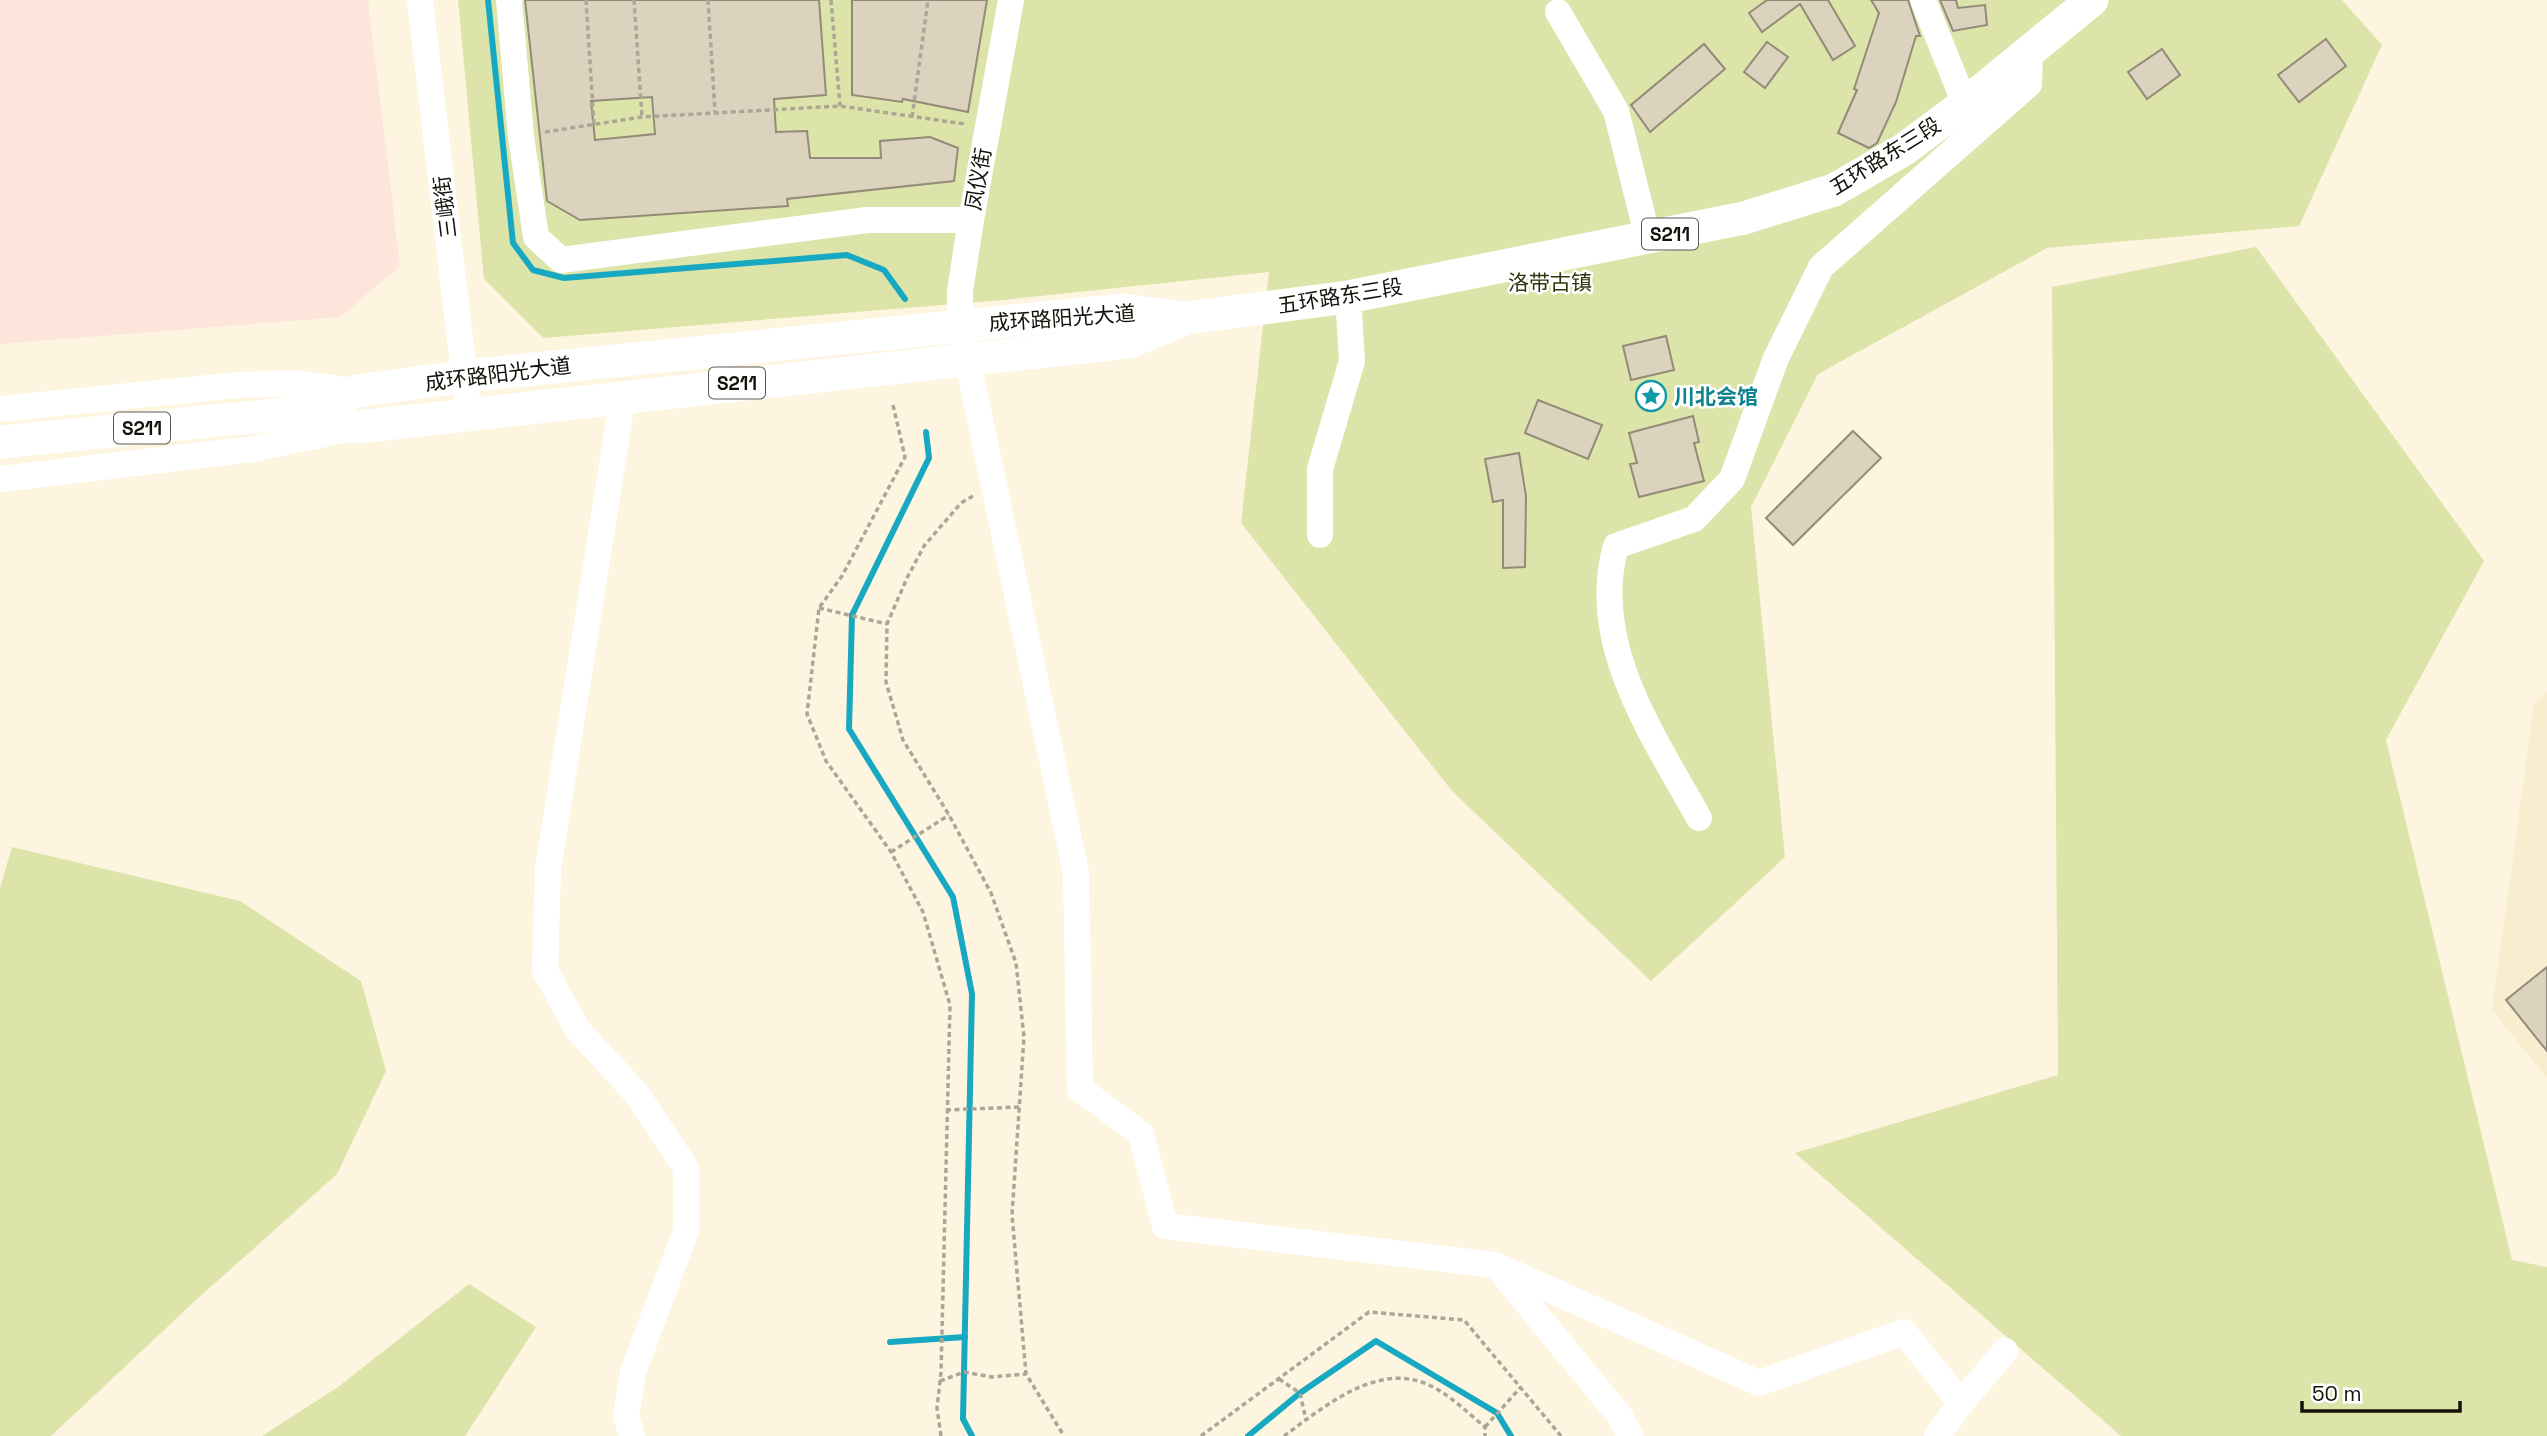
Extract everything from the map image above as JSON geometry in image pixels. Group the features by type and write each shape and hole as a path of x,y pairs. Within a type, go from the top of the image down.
{"main road":[{"name":"五环路东三段","path":"1186,318 1348,297 1648,238 1744,218 1834,190 1903,150 1965,104 2092,0"},
{"name":"成环路阳光大道","path":"0,442 284,414 358,391 465,376 1122,310 1186,318"},
{"name":"成环路阳光大道","path":"284,414 358,427 1129,342 1186,318"}],"street":[{"name":"三峨街","path":"421,0 469,415"},
{"path":"509,0 522,136 536,237 561,260 867,220 971,219"},
{"name":"凤仪街","path":"1012,0 971,219 960,290 960,325 1076,873 1080,1089 1141,1134 1165,1226 1495,1265"},
{"path":"1923,0 1965,104"},
{"path":"1558,12 1616,111 1648,238"},
{"path":"1699,818 1632,698 1608,607 1608,575 1616,546 1694,519 1732,479 1776,358 1821,267 2029,84 2030,51"},
{"path":"1320,535 1320,469 1352,361 1348,297"},
{"path":"0,409 238,385 297,383 358,391"},
{"path":"623,396 548,869 545,970 578,1029 636,1093 686,1168 685,1231 633,1372 626,1416 632,1436"},
{"path":"0,479 253,449 358,427"},
{"path":"1495,1265 1759,1383 1904,1332 1961,1402"},
{"path":"1495,1265 1619,1415 1630,1436"},
{"path":"1937,1436 1961,1402 2005,1351"}],"path":[{"path":"586,0 594,125"},
{"path":"634,0 642,117"},
{"path":"708,0 715,112"},
{"path":"831,0 840,106"},
{"path":"912,117 928,0"},
{"path":"522,136 642,117 840,106 988,127"},
{"path":"893,405 905,457 842,576 819,608 807,714 826,761 891,852 923,912 950,1005 940,1320 941,1372 937,1408 942,1436"},
{"path":"993,484 961,503 924,546 887,624 886,682 903,740 949,815 991,893 1016,963 1024,1037 1012,1215 1026,1374 1064,1436"},
{"path":"819,608 887,624"},
{"path":"891,852 949,815"},
{"path":"946,1110 1019,1107"},
{"path":"1201,1436 1369,1312 1464,1320 1561,1436"},
{"path":"940,1381 964,1371 992,1377 1026,1374"},
{"path":"1284,1436 1367,1382 1397,1376 1429,1385 1485,1427"},
{"path":"1278,1379 1300,1392 1306,1420"},
{"path":"1485,1436 1485,1427 1521,1387"}],"shaded area":[{"path":"0,0 368,0 400,266 340,317 0,344"},
{"path":"2547,692 2547,1078 2492,1010 2534,705"}],"green space":[{"name":"洛带古镇","path":"458,0 2342,0 2382,45 2299,226 2047,248 1818,374 1751,507 1785,857 1651,981 1452,791 1241,523 1269,272 1002,300 543,338 484,279"},
{"path":"2256,247 2484,561 2386,740 2512,1260 2547,1267 2547,1436 2121,1436 1795,1153 2058,1075 2052,287"},
{"path":"12,847 240,901 361,981 386,1071 337,1174 196,1300 51,1436 0,1436 0,888"},
{"path":"469,1284 536,1327 465,1436 262,1436 338,1387"}],"building":[{"path":"525,0 819,0 826,95 774,99 776,132 807,131 810,158 881,158 880,141 930,137 958,148 954,181 787,199 788,206 580,220 547,201","holes":["652,97 655,134 595,140 591,101"]},
{"path":"852,0 987,0 968,112 903,99 902,102 852,95"},
{"path":"1767,0 1828,0 1855,46 1833,60 1800,4 1762,32 1749,13"},
{"path":"1871,0 1908,0 1920,36 1916,36 1896,102 1877,143 1869,148 1838,133 1857,90 1854,89 1879,13"},
{"path":"1940,0 1956,0 1958,8 1985,5 1987,25 1953,31"},
{"path":"2326,39 2346,66 2299,102 2278,75"},
{"path":"1767,42 1788,57 1765,88 1744,72"},
{"path":"1704,44 1725,69 1650,132 1631,105"},
{"path":"2162,49 2180,75 2147,99 2128,72"},
{"path":"1666,336 1674,370 1631,380 1623,346"},
{"path":"1538,400 1602,425 1588,459 1525,433"},
{"path":"1693,416 1699,442 1694,443 1704,481 1639,497 1630,464 1637,463 1629,433"},
{"path":"1853,431 1881,458 1793,545 1766,518"},
{"path":"1519,453 1526,496 1525,567 1503,568 1503,500 1493,502 1485,459"},
{"path":"2547,967 2547,1051 2506,1000"}],"waterway":[{"path":"488,0 513,243 533,270 564,278 847,255 884,270 905,299"},
{"path":"926,432 929,458 852,615 849,729 953,897 972,994 963,1419 972,1436"},
{"path":"890,1342 965,1337"},
{"path":"1248,1436 1300,1393 1376,1341 1497,1413 1511,1436"}],"place":[{"name":"川北会馆","path":"1651,396"}]}
